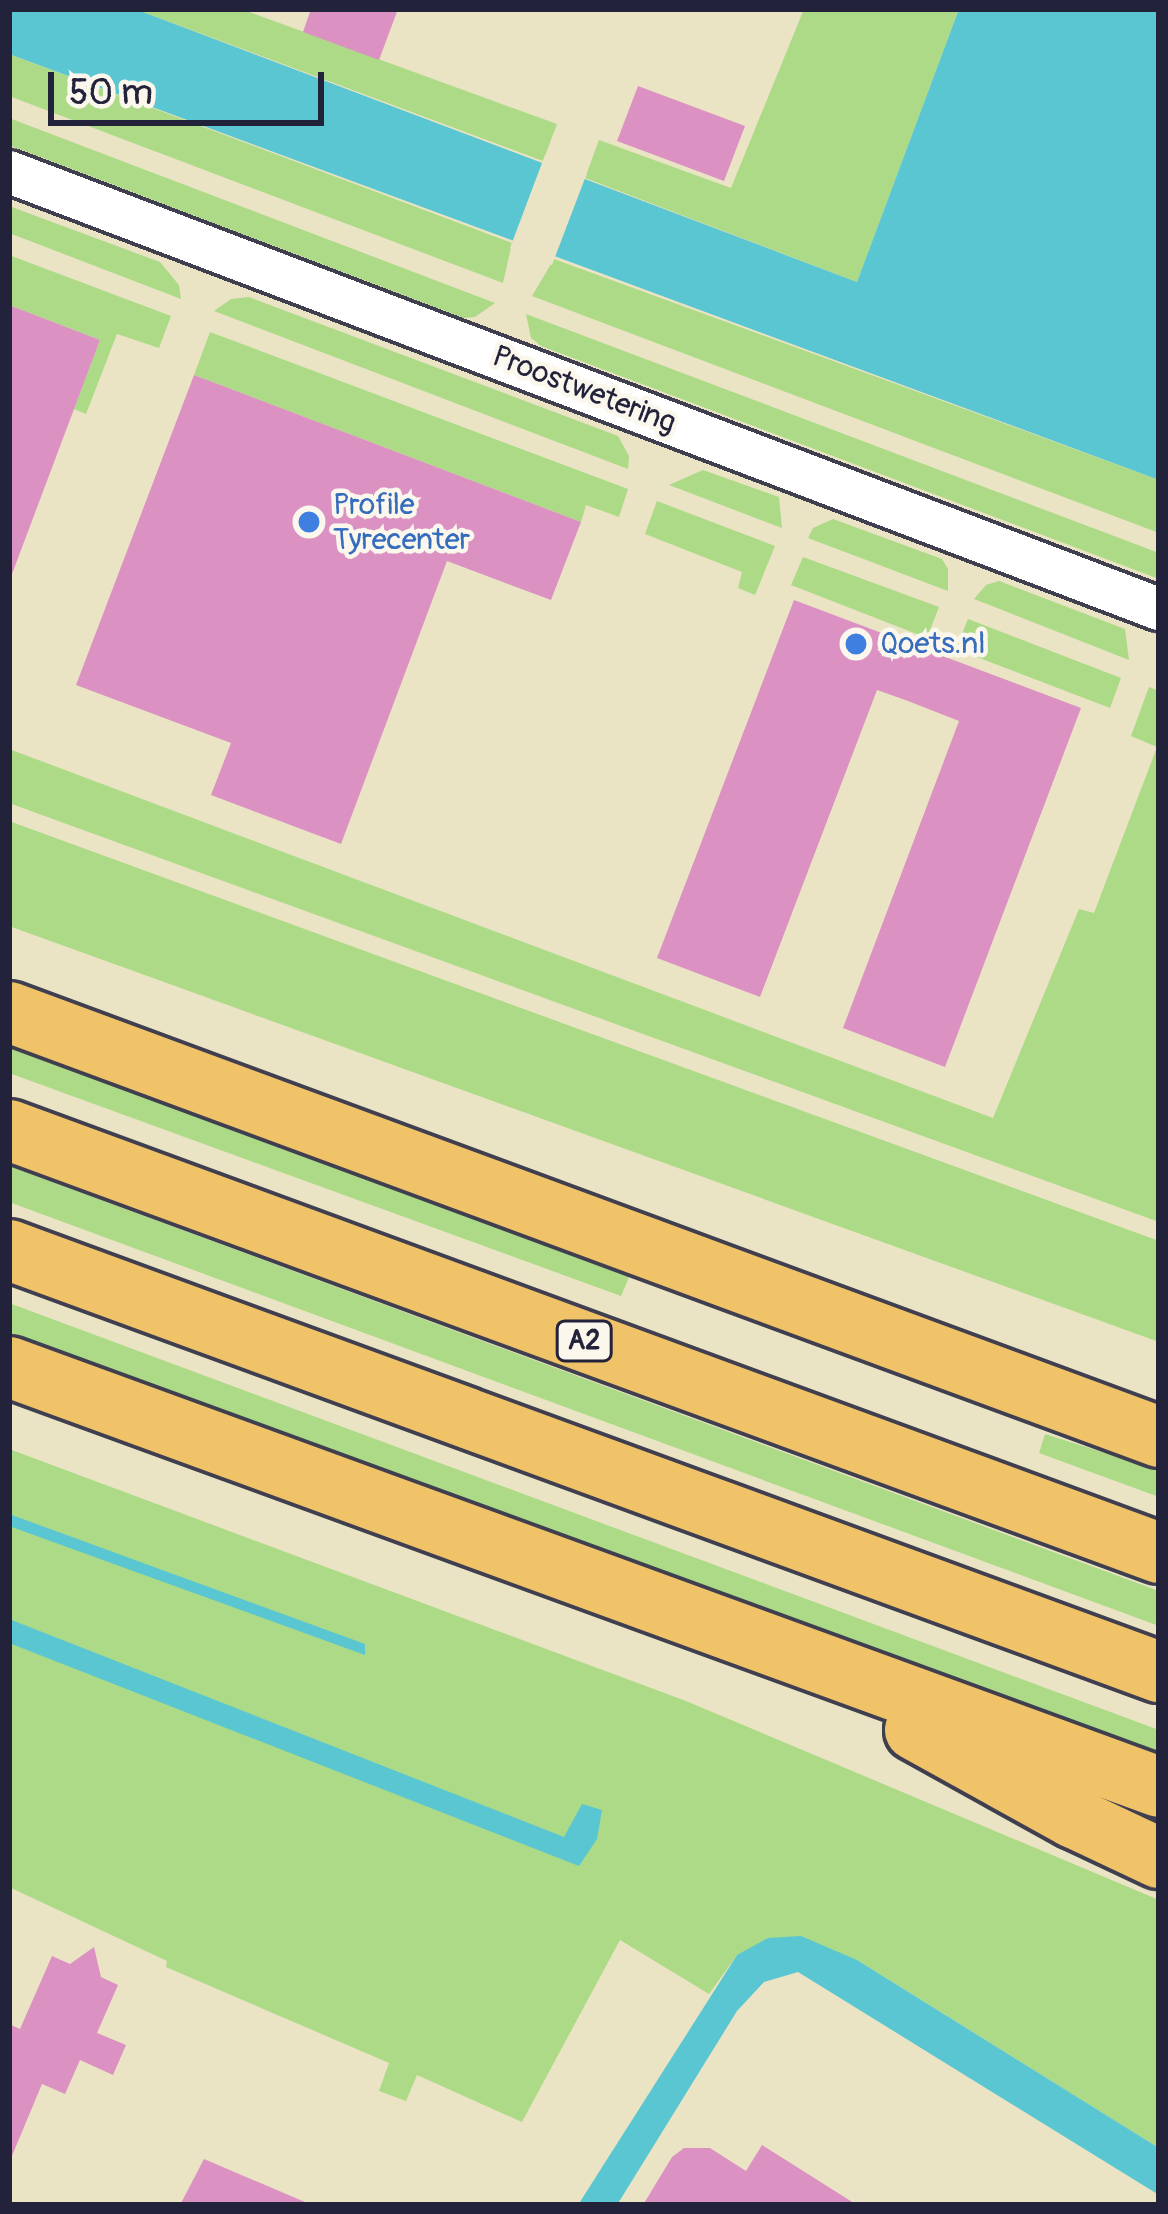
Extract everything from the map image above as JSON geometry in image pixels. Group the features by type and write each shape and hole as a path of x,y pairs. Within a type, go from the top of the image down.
{"highway":[{"path":"9,1012 1159,1437"},
{"name":"A2","path":"9,1130 1159,1552"},
{"path":"9,1250 1159,1672"},
{"path":"892,1338 1159,1409"},
{"path":"9,1366 1159,1787"},
{"path":"751,1639 1074,1818 1159,1858"}],"street":[{"name":"Proostwetering","path":"9,172 1159,609"}],"green space":[{"path":"135,9 241,9 557,124 543,161"},
{"path":"804,9 959,9 857,282 585,178 599,140 731,188"},
{"path":"9,54 512,243 503,283 9,96"},
{"path":"9,118 495,303 475,317 464,318 9,145"},
{"path":"9,206 160,262 179,285 181,299 9,233"},
{"path":"9,255 171,316 159,348 117,334 86,414 74,409 100,340 9,305"},
{"path":"554,259 1159,480 1159,533 532,296"},
{"path":"249,297 618,436 629,456 628,469 214,311 231,299"},
{"path":"526,314 1159,553 1159,579 541,346 531,338"},
{"path":"210,332 628,489 619,517 586,505 581,522 194,375"},
{"path":"703,470 779,497 782,528 669,485"},
{"path":"657,501 775,546 755,595 738,588 742,572 645,534"},
{"path":"833,519 942,559 948,569 948,591 808,538 813,528"},
{"path":"803,557 939,607 927,638 791,585"},
{"path":"999,581 1125,629 1129,660 974,599 986,585"},
{"path":"968,619 1121,678 1110,708 956,649"},
{"path":"1149,687 1159,691 1159,1222 9,803 9,749 993,1118 1079,909 1094,913 1157,747 1131,736"},
{"path":"9,821 1159,1241 1159,1342 9,926"},
{"path":"9,1035 633,1268 621,1296 9,1073"},
{"path":"9,1166 1159,1591 1159,1626 9,1202"},
{"path":"9,1303 1159,1730 1159,1765 9,1338"},
{"path":"1045,1434 1105,1453 1109,1441 1159,1461 1159,1497 1039,1453"},
{"path":"9,1449 686,1701 1159,1900 1159,2148 857,1960 737,1955 709,1994 620,1940 522,2122 417,2075 406,2101 379,2091 389,2063 166,1967 167,1961 9,1887"}],"water":[{"path":"9,9 135,9 857,282 959,9 1159,9 1159,480 9,54"},
{"path":"9,1514 365,1644 365,1655 9,1526"},
{"path":"9,1619 564,1837 582,1804 602,1810 597,1839 579,1866 9,1643"},
{"path":"801,1936 857,1960 1159,2148 1159,2195 798,1972 764,1982 737,2011 617,2205 578,2205 737,1955 768,1938"}],"pier":[{"path":"545,155 587,173 552,265 510,248"}],"building":[{"path":"311,9 398,9 379,60 303,32"},
{"path":"638,86 745,126 724,181 617,141"},
{"path":"9,305 100,340 12,574 9,574"},
{"path":"194,375 581,522 551,600 447,561 341,844 211,795 231,743 76,685"},
{"path":"794,600 1081,708 945,1067 843,1028 959,721 908,701 877,690 760,997 657,958"},
{"path":"94,1947 101,1977 118,1985 97,2033 126,2045 113,2075 80,2060 65,2094 42,2084 9,2163 9,2024 20,2029 52,1956 70,1964"},
{"path":"762,2145 857,2205 643,2205 672,2157 684,2148 710,2148 746,2171"},
{"path":"204,2159 312,2205 180,2205"}],"place":[{"name":"Profile Tyrecenter","path":"309,522"},
{"name":"Qoets.nl","path":"856,644"}]}
